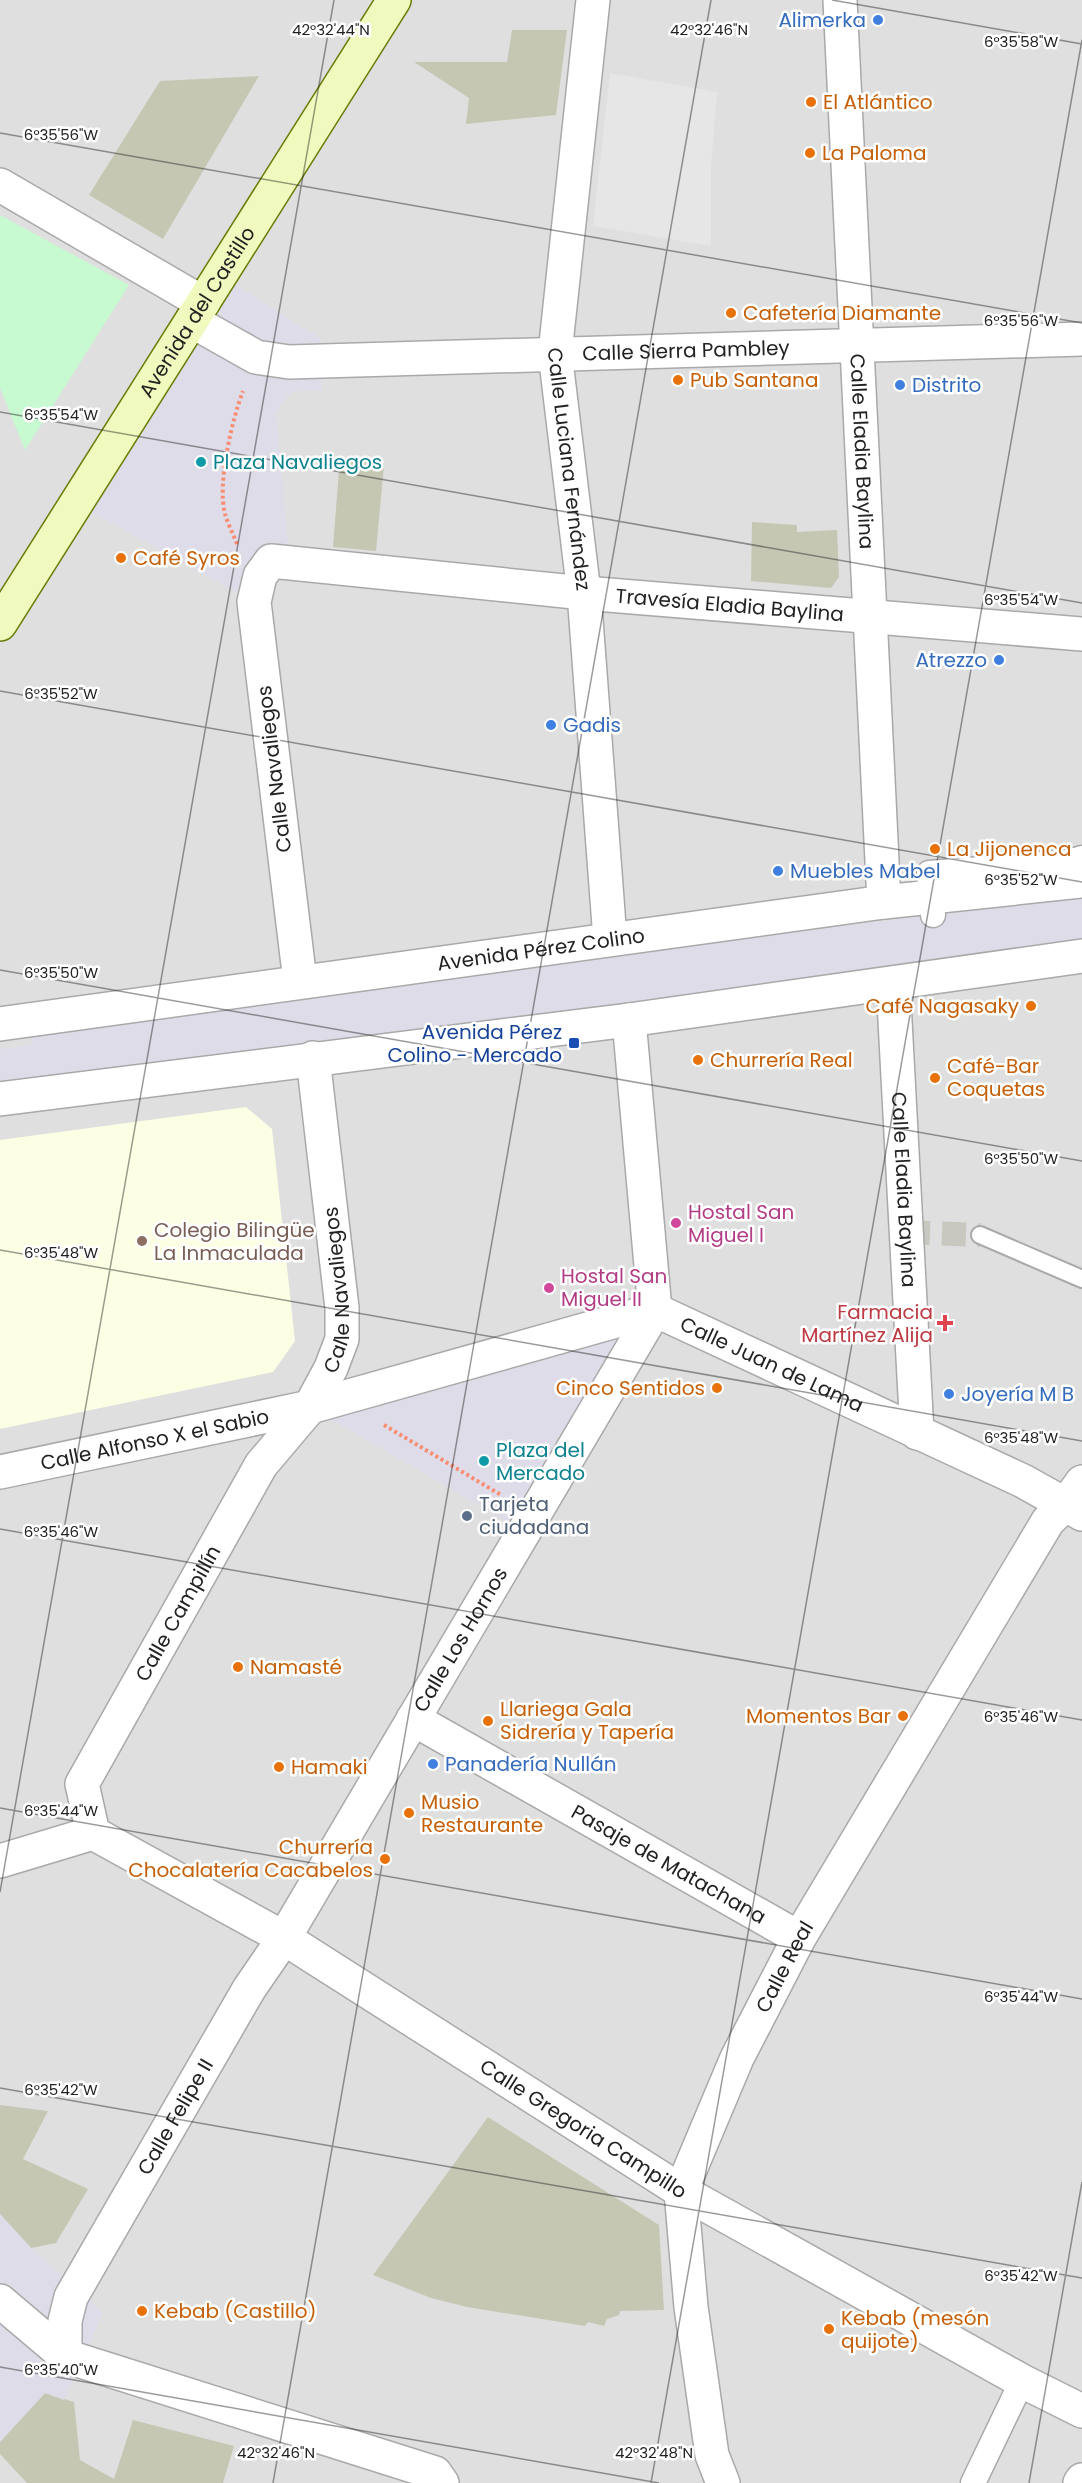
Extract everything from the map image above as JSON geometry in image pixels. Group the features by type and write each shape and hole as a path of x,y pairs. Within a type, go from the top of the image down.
{"main road":[{"name":"Avenida del Castillo","path":"0,624 394,0"}],"street":[{"name":"Calle Luciana Fernández","path":"593,0 555,353 584,593 610,939"},
{"name":"Calle Eladia Baylina","path":"840,0 884,902"},
{"name":"Calle Sierra Pambley","path":"0,185 197,312 256,357 289,362 1082,339"},
{"name":"Travesía Eladia Baylina","path":"266,568 1082,634"},
{"name":"Calle Navaliegos","path":"266,568 254,602 300,981"},
{"path":"932,906 929,873 1068,862 1082,858"},
{"name":"Avenida Pérez Colino","path":"9,1030 300,981 884,902 932,906 1082,881"},
{"path":"0,1099 629,1020 1082,956"},
{"name":"Calle Eladia Baylina","path":"893,983 917,1433"},
{"path":"324,1402 655,1310 629,1020"},
{"name":"Calle Navaliegos","path":"313,1059 342,1308 342,1339 331,1368 324,1402"},
{"name":"Calle Juan de Lama","path":"655,1310 1023,1481 1077,1500"},
{"name":"Calle Los Hornos","path":"284,1938 655,1310"},
{"name":"Calle Alfonso X el Sabio","path":"0,1472 324,1402"},
{"name":"Calle Campillín","path":"93,1833 82,1784 261,1465 324,1402"},
{"name":"Calle Real","path":"723,2483 712,2456 691,2307 681,2190 737,2058 799,1938 1048,1521 1077,1500"},
{"name":"Pasaje de Matachana","path":"413,1719 799,1938"},
{"path":"0,1861 93,1833"},
{"name":"Calle Gregoria Campillo","path":"93,1833 284,1938 681,2190 1022,2381 1082,2411"},
{"name":"Calle Felipe II","path":"65,2356 65,2321 71,2297 249,1989 284,1938"},
{"path":"0,2299 18,2307 49,2311 71,2297"},
{"path":"0,2299 65,2356 435,2474 441,2483"},
{"path":"973,2483 1022,2381"}],"lane":[{"path":"0,1039 9,1030"},
{"path":"980,1235 1082,1279"}],"path":[{"path":"256,357 233,418 225,467 225,512 237,544 266,568"},
{"path":"324,1402 534,1513"}],"shaded area":[{"path":"0,0 1082,0 1082,2483 0,2483"},
{"path":"512,30 567,30 556,115 466,124 469,98 414,62 507,62"},
{"path":"610,73 717,92 711,166 711,246 593,226"},
{"path":"259,76 163,239 89,195 160,81"},
{"name":"Plaza Navaliegos","path":"232,283 320,338 322,390 291,392 276,413 290,563 254,602 92,512"},
{"path":"340,457 384,465 376,551 333,547"},
{"path":"752,522 797,525 797,532 837,530 839,577 831,588 751,581"},
{"path":"1082,896 1082,942 0,1086 0,1049 32,1045 30,1028"},
{"name":"Colegio Bilingüe La Inmaculada","path":"246,1107 272,1129 295,1341 273,1372 0,1429 0,1140"},
{"name":"Plaza del Mercado","path":"655,1310 523,1531 310,1407"},
{"path":"0,2105 48,2111 23,2159 88,2189 56,2243 31,2248 0,2214"},
{"path":"488,2117 659,2225 664,2310 620,2311 619,2315 607,2319 604,2326 588,2322 585,2326 467,2307 431,2298 373,2275"},
{"path":"0,2214 31,2248 103,2313 64,2400 45,2393 0,2442"},
{"path":"45,2393 74,2402 80,2460 114,2479 133,2420 234,2446 223,2483 27,2483 0,2454 0,2442"}],"green space":[{"path":"0,215 129,285 25,450 0,388"}],"tunnel":[{"path":"906,1232 980,1235"}],"place":[{"name":"Alimerka","path":"878,20"},
{"name":"El Atlántico","path":"811,102"},
{"name":"La Paloma","path":"810,153"},
{"name":"Cafetería Diamante","path":"731,313"},
{"name":"Pub Santana","path":"678,380"},
{"name":"Distrito","path":"900,385"},
{"name":"Plaza Navaliegos","path":"201,462"},
{"name":"Café Syros","path":"121,558"},
{"name":"Atrezzo","path":"999,660"},
{"name":"Gadis","path":"551,725"},
{"name":"La Jijonenca","path":"935,849"},
{"name":"Muebles Mabel","path":"778,871"},
{"name":"Café Nagasaky","path":"1031,1006"},
{"name":"Avenida Pérez Colino - Mercado","path":"574,1043"},
{"name":"Churrería Real","path":"698,1060"},
{"name":"Café-Bar Coquetas","path":"935,1078"},
{"name":"Hostal San Miguel I","path":"676,1223"},
{"name":"Colegio Bilingüe La Inmaculada","path":"142,1241"},
{"name":"Hostal San Miguel II","path":"549,1288"},
{"name":"Farmacia Martínez Alija","path":"945,1323"},
{"name":"Cinco Sentidos","path":"717,1388"},
{"name":"Joyería M B","path":"949,1394"},
{"name":"Plaza del Mercado","path":"484,1461"},
{"name":"Tarjeta ciudadana","path":"467,1516"},
{"name":"Namasté","path":"238,1667"},
{"name":"Momentos Bar","path":"903,1716"},
{"name":"Llariega Gala Sidrería y Tapería","path":"488,1721"},
{"name":"Panadería Nullán","path":"433,1764"},
{"name":"Hamaki","path":"279,1767"},
{"name":"Musio Restaurante","path":"409,1813"},
{"name":"Churrería Chocalatería Cacabelos","path":"385,1859"},
{"name":"Kebab (Castillo)","path":"142,2311"},
{"name":"Kebab (mesón quijote)","path":"829,2329"}]}
